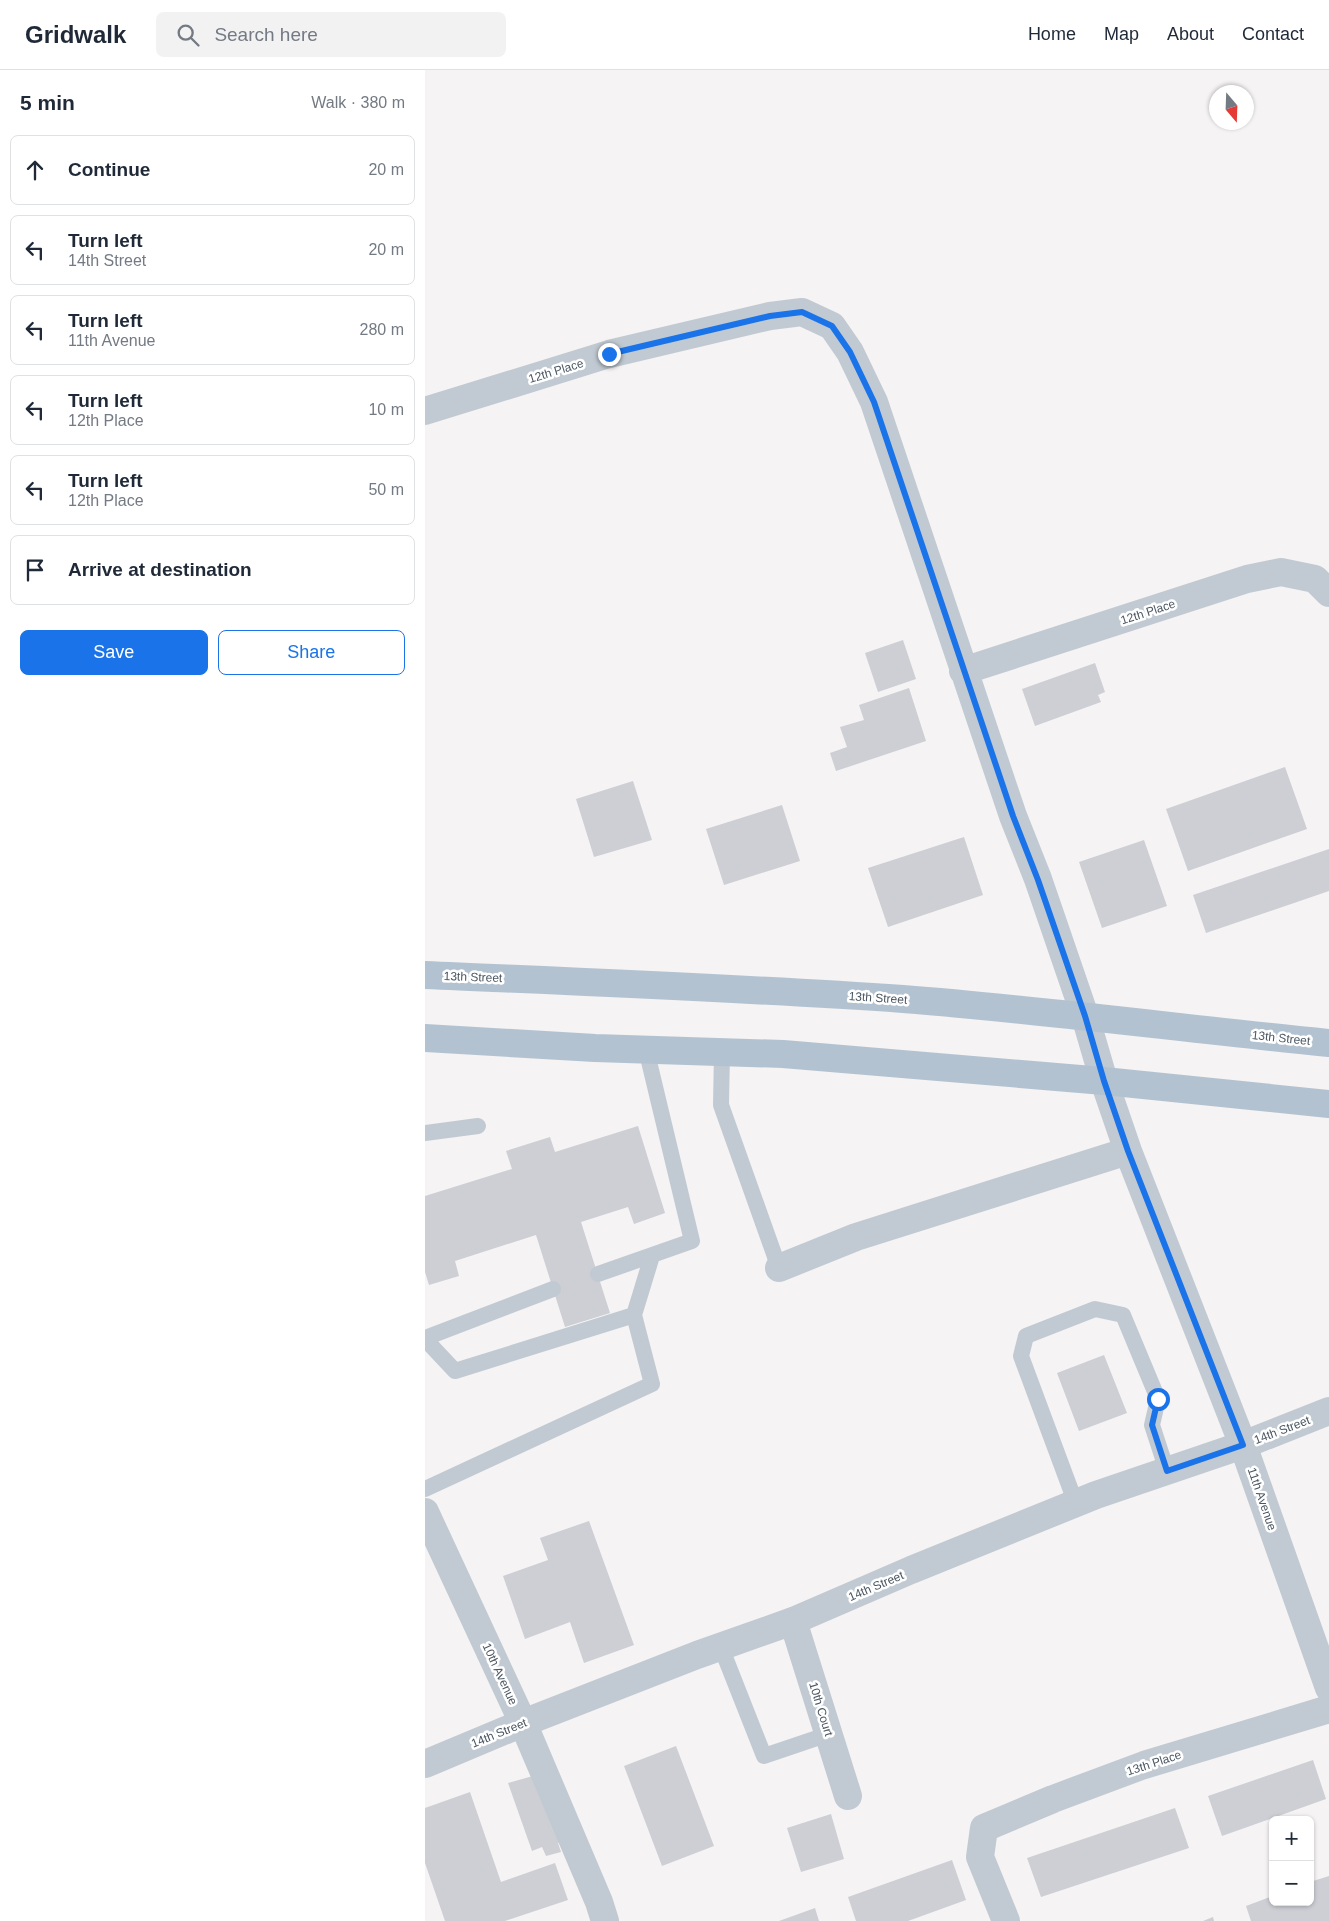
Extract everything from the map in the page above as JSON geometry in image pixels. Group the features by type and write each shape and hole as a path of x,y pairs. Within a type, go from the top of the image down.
{"main road":[{"name":"13th Street","path":"425,975 855,996 1085,1016 1329,1043"},
{"path":"425,1038 783,1054 1104,1081 1329,1104"}],"street":[{"name":"12th Place","path":"425,411 609,354 770,316 802,312 832,326"},
{"name":"11th Avenue","path":"832,326 850,352 874,402 963,671 1085,1016 1104,1081 1128,1151 1243,1445 1329,1688"},
{"name":"12th Place","path":"963,671 1247,578 1281,572 1315,579 1329,593"},
{"path":"779,1268 856,1237 1128,1151"},
{"name":"14th Street","path":"425,1764 523,1723 793,1621 911,1570 1076,1504 1243,1445 1329,1411"},
{"name":"10th Avenue","path":"425,1512 523,1723 599,1902 605,1921"},
{"name":"10th Court","path":"793,1621 848,1796"},
{"name":"13th Place","path":"1006,1921 980,1857 984,1828 1053,1799 1144,1765 1329,1709"}],"lane":[{"path":"597,1274 692,1241 646,1049"},
{"path":"722,1052 721,1105 779,1268"},
{"path":"425,1133 478,1126"},
{"path":"425,1489 652,1384 634,1315 652,1256"},
{"path":"553,1289 425,1339 455,1371 634,1315"},
{"path":"1076,1504 1021,1356 1026,1336 1095,1309 1123,1315 1158,1399 1152,1425 1167,1471"},
{"path":"721,1647 764,1756 829,1734"}],"building":[{"path":"903,640 916,679 878,692 865,653"},
{"path":"1095,663 1105,692 1098,695 1101,702 1035,726 1022,689"},
{"path":"909,688 926,741 836,771 830,753 847,747 840,727 864,720 859,705"},
{"path":"1285,767 1307,829 1188,871 1166,809"},
{"path":"633,781 652,840 594,857 576,799"},
{"path":"782,805 800,861 724,885 706,829"},
{"path":"964,837 983,895 888,927 868,868"},
{"path":"1144,840 1167,906 1102,928 1079,862"},
{"path":"1329,849 1329,891 1206,933 1193,895"},
{"path":"638,1126 665,1213 634,1224 628,1207 581,1222 610,1313 565,1327 536,1235 455,1261 459,1276 429,1285 425,1272 425,1196 512,1169 506,1151 550,1137 555,1152"},
{"path":"1104,1355 1127,1413 1079,1431 1057,1373"},
{"path":"589,1521 634,1645 584,1663 570,1622 525,1639 503,1576 548,1560 540,1538"},
{"path":"676,1746 714,1846 662,1866 624,1766"},
{"path":"1313,1760 1326,1799 1278,1816 1269,1816 1269,1819 1222,1836 1208,1796"},
{"path":"540,1774 564,1841 558,1843 561,1852 546,1856 542,1847 532,1851 508,1783"},
{"path":"470,1792 501,1882 555,1863 568,1900 505,1921 445,1921 425,1863 425,1808"},
{"path":"1175,1808 1189,1848 1041,1897 1027,1858"},
{"path":"831,1814 844,1859 801,1872 787,1828"},
{"path":"952,1860 966,1900 908,1921 856,1921 848,1897"},
{"path":"1329,1876 1329,1921 1251,1921 1246,1906 1269,1897 1269,1906 1314,1906 1314,1881"},
{"path":"815,1908 819,1921 779,1921"},
{"path":"1213,1917 1214,1921 1203,1921"}],"route":[{"path":"609,354 770,316 802,312 832,326 850,352 874,402 963,671 1085,1016 1104,1081 1128,1151 1243,1445 1167,1471 1152,1425 1158,1399"}]}
